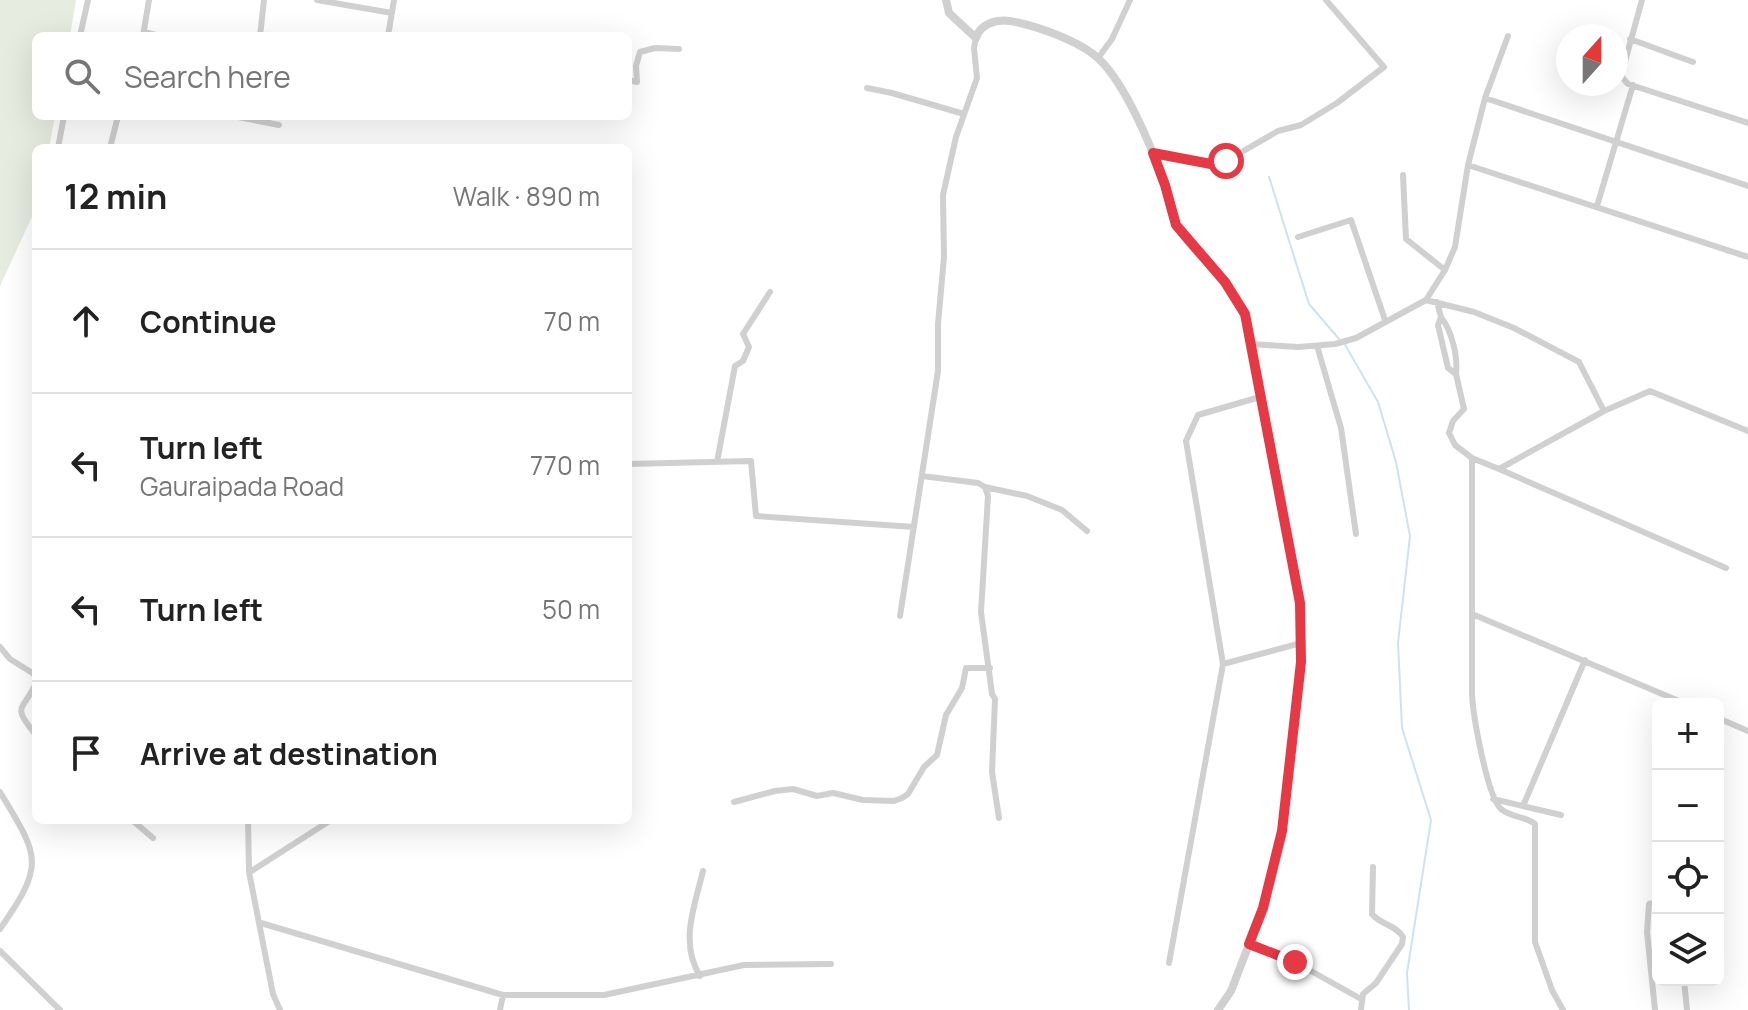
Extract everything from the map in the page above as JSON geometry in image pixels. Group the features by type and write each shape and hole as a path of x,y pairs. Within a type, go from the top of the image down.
{"street":[{"path":"81,32 88,0"},
{"path":"143,32 149,0"},
{"path":"260,32 264,0"},
{"path":"317,0 392,13"},
{"path":"389,32 394,0"},
{"path":"946,0 949,13 976,38"},
{"path":"1098,58 1112,39 1130,0"},
{"path":"1153,153 1211,164 1226,161 1278,131 1301,125 1337,103 1384,67 1326,0"},
{"path":"1642,0 1621,76 1633,85 1748,123"},
{"path":"900,616 938,371 938,324 944,257 943,195 956,137 977,78 974,48 978,30 986,24 1007,20 1053,32 1098,58 1118,85 1145,133 1176,225 1232,293 1245,314 1300,603 1301,643 1282,831 1263,908 1231,991 1218,1010"},
{"path":"1250,344 1335,344 1356,338 1426,300 1455,247 1468,165 1485,98 1508,36"},
{"path":"1630,39 1693,62"},
{"path":"632,81 637,82 636,66 640,52 655,48 679,49"},
{"path":"1597,206 1633,85"},
{"path":"867,88 964,114"},
{"path":"1485,98 1748,186"},
{"path":"59,144 63,120"},
{"path":"111,144 117,120"},
{"path":"260,120 279,125"},
{"path":"1468,165 1748,257"},
{"path":"1403,175 1406,239 1445,270"},
{"path":"1298,237 1351,220 1385,320"},
{"path":"717,462 735,366 743,361 749,347 743,334 770,292"},
{"path":"1426,300 1514,328 1579,362 1604,411"},
{"path":"1437,302 1441,317 1438,325 1448,368 1456,374 1464,409 1453,421 1449,433 1455,445 1472,458 1726,568"},
{"path":"1317,346 1341,428 1356,534"},
{"path":"1499,469 1604,411 1650,391 1748,431"},
{"path":"1169,963 1223,664 1186,441 1198,415 1260,397"},
{"path":"1472,458 1473,707 1493,799 1504,812 1533,822 1536,828 1535,942 1552,990 1563,1010"},
{"path":"632,464 751,461 756,516 914,527"},
{"path":"922,476 978,483 1027,496 1062,510 1087,531"},
{"path":"985,487 988,496 981,612 995,699 992,772 999,818"},
{"path":"1472,614 1672,698"},
{"path":"1223,664 1301,643"},
{"path":"0,647 10,659 32,673"},
{"path":"1523,806 1585,660"},
{"path":"734,802 793,789 817,796 833,793 863,800 894,801 902,798 908,794 924,767 937,755 946,715 962,688 966,668 990,668"},
{"path":"32,688 21,703 25,722 32,730"},
{"path":"1724,721 1748,731"},
{"path":"0,792 24,830 33,857 31,874 22,896 0,929"},
{"path":"1493,799 1561,815"},
{"path":"137,824 153,838"},
{"path":"248,824 249,872 273,994 280,1010"},
{"path":"249,872 325,824"},
{"path":"1361,1010 1361,999 1376,983 1403,937 1399,931 1377,920 1372,914 1373,867"},
{"path":"700,976 689,953 689,933 703,871"},
{"path":"1652,903 1649,904 1647,920 1655,1010"},
{"path":"1647,920 1652,922"},
{"path":"261,923 503,995 604,995 744,965 831,964"},
{"path":"1249,944 1295,962 1361,999"},
{"path":"0,951 60,1010"},
{"path":"1685,986 1687,1010"},
{"path":"500,1010 503,995"}],"shaded area":[{"path":"0,0 76,0 71,32 32,32 32,120 54,120 50,144 32,144 32,217 0,286"}],"waterway":[{"path":"1269,177 1309,304 1339,339"},
{"path":"1344,343 1378,402 1396,462 1410,536 1398,643 1402,728 1431,820 1407,973 1409,1010"}],"route":[{"path":"1226,161 1211,164 1153,153 1176,225 1225,282 1245,314 1300,603 1301,662 1282,831 1263,908 1249,944 1295,962"}]}
